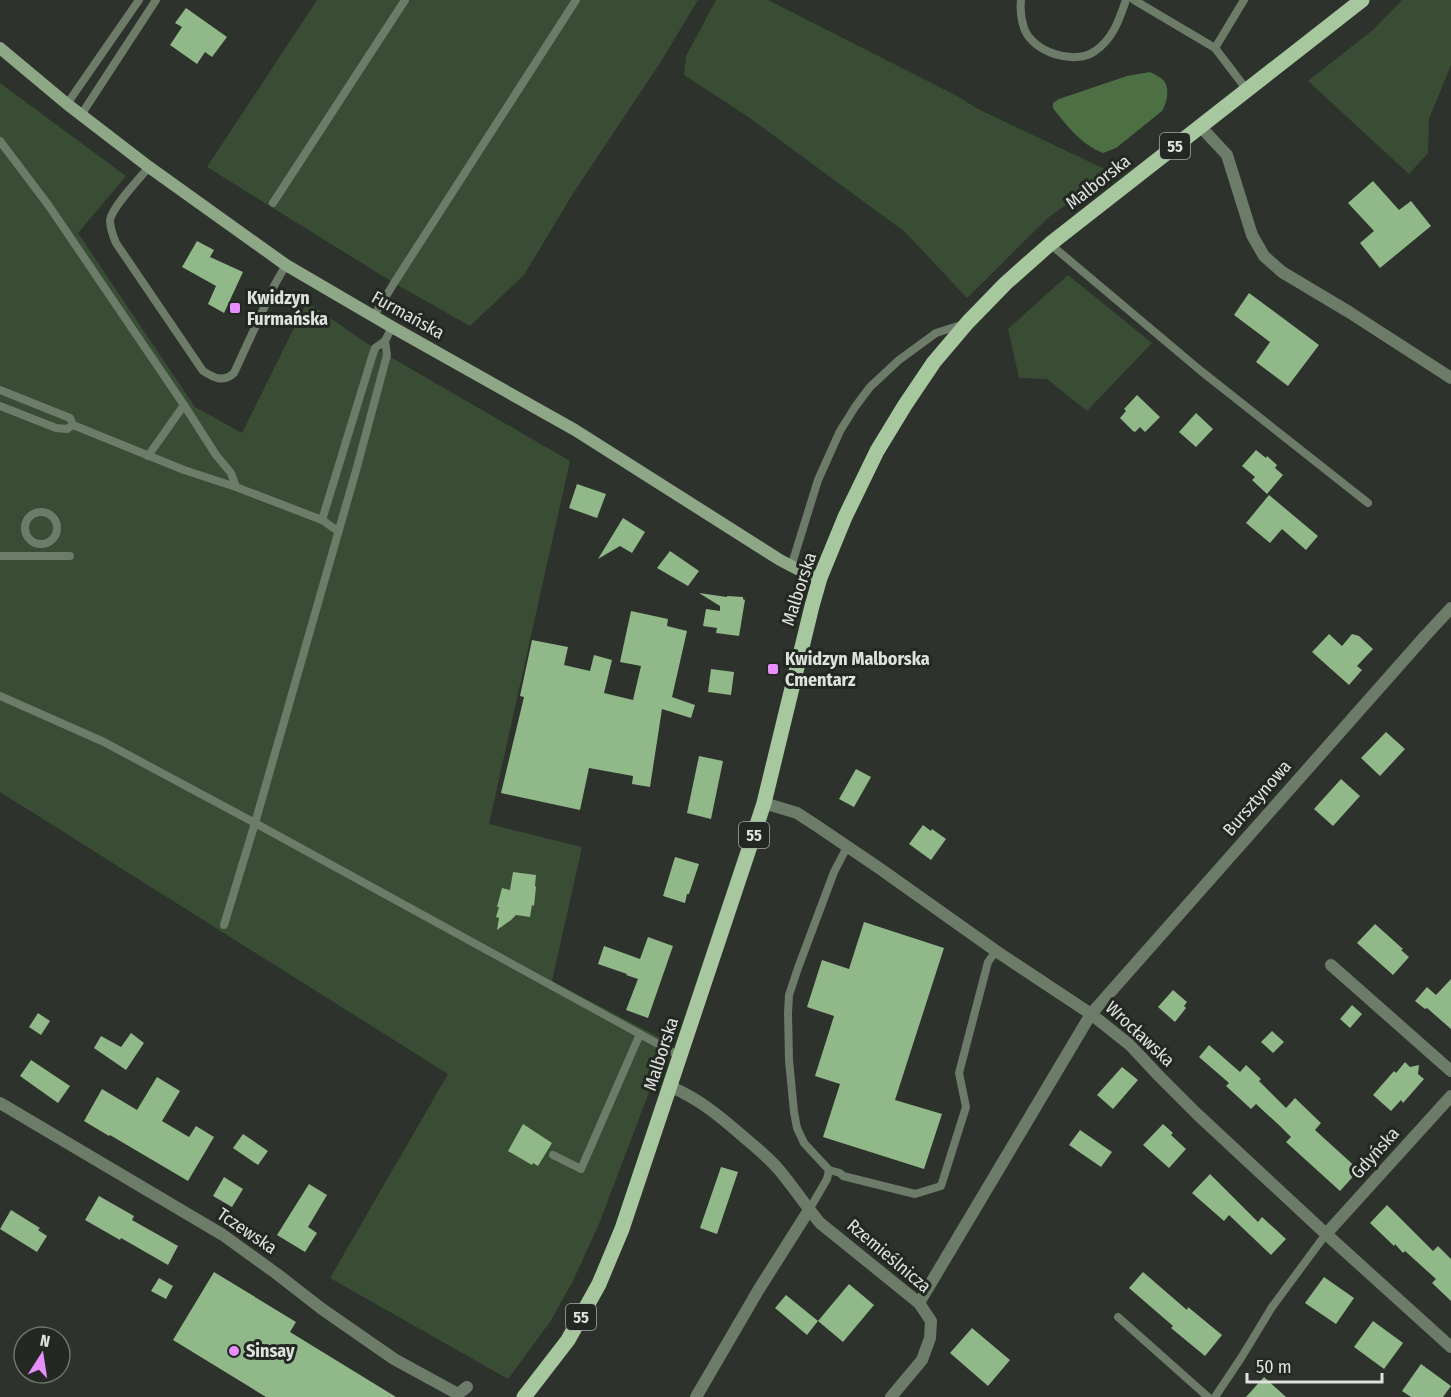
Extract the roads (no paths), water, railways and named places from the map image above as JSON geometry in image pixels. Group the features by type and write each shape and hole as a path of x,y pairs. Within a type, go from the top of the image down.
{"main road":[{"name":"Malborska","path":"524,1397 568,1340 599,1284 622,1229 764,804 799,654 820,578 845,517 877,451 934,362 968,322 1006,283 1050,244 1362,0"}],"street":[{"name":"Furmańska","path":"0,48 67,104 149,167 286,265 574,430 791,567 820,578"},
{"path":"1200,126 1227,155 1252,235 1264,256 1282,272 1451,378"},
{"name":"Bursztynowa","path":"919,1303 1091,1014 1451,608"},
{"name":"Wrocławska","path":"764,804 797,813 1091,1014 1130,1045 1189,1106 1451,1347"},
{"path":"1331,965 1451,1071"},
{"name":"Rzemieślnicza","path":"670,1087 688,1094 718,1114 779,1170 820,1223 919,1303 931,1321 930,1338 922,1360 891,1397"},
{"name":"Gdyńska","path":"1326,1234 1451,1096"},
{"name":"Tczewska","path":"0,1103 223,1235 394,1359 458,1394 466,1387"},
{"path":"696,1397 759,1289 809,1210"}],"lane":[{"path":"67,104 139,0"},
{"path":"81,115 156,0"},
{"path":"273,203 405,0"},
{"path":"374,316 576,0"},
{"path":"1021,0 1020,9 1024,30 1035,44 1049,52 1066,57 1084,57 1096,51 1117,26 1126,0"},
{"path":"1134,0 1215,48 1247,90"},
{"path":"1215,48 1244,0"},
{"path":"0,141 49,206 216,455 231,473 236,487"},
{"path":"149,167 111,216 111,228 116,243 203,372 221,379 228,378 234,373 286,265"},
{"path":"1050,244 1201,371 1368,503"},
{"path":"791,567 818,480 840,431 855,407 870,387 899,360 936,333 968,322"},
{"path":"322,520 375,348 385,341 392,327"},
{"path":"224,925 386,360 385,341"},
{"path":"0,390 70,418 73,425 184,470 322,520 338,531"},
{"path":"148,456 184,405"},
{"path":"0,406 57,428 67,429 73,425"},
{"path":"41,512 54,519 57,526 52,541 37,545 30,541 25,534 24,527 27,519 41,512"},
{"path":"18,555 30,541"},
{"path":"0,556 70,556"},
{"path":"0,696 104,742 680,1056"},
{"path":"847,847 818,912 789,995 789,1060 797,1128 804,1143 829,1170 843,1176 915,1194 941,1186 966,1107 958,1073 988,962 996,951"},
{"path":"553,1155 581,1169 640,1034"},
{"path":"809,1210 829,1170"},
{"path":"1215,1397 1272,1307 1326,1234"},
{"path":"1118,1317 1208,1397"}],"place":[{"name":"Kwidzyn Furmańska","path":"235,308"},
{"name":"Kwidzyn Malborska Cmentarz","path":"773,669"},
{"name":"Sinsay","path":"234,1351"}]}
